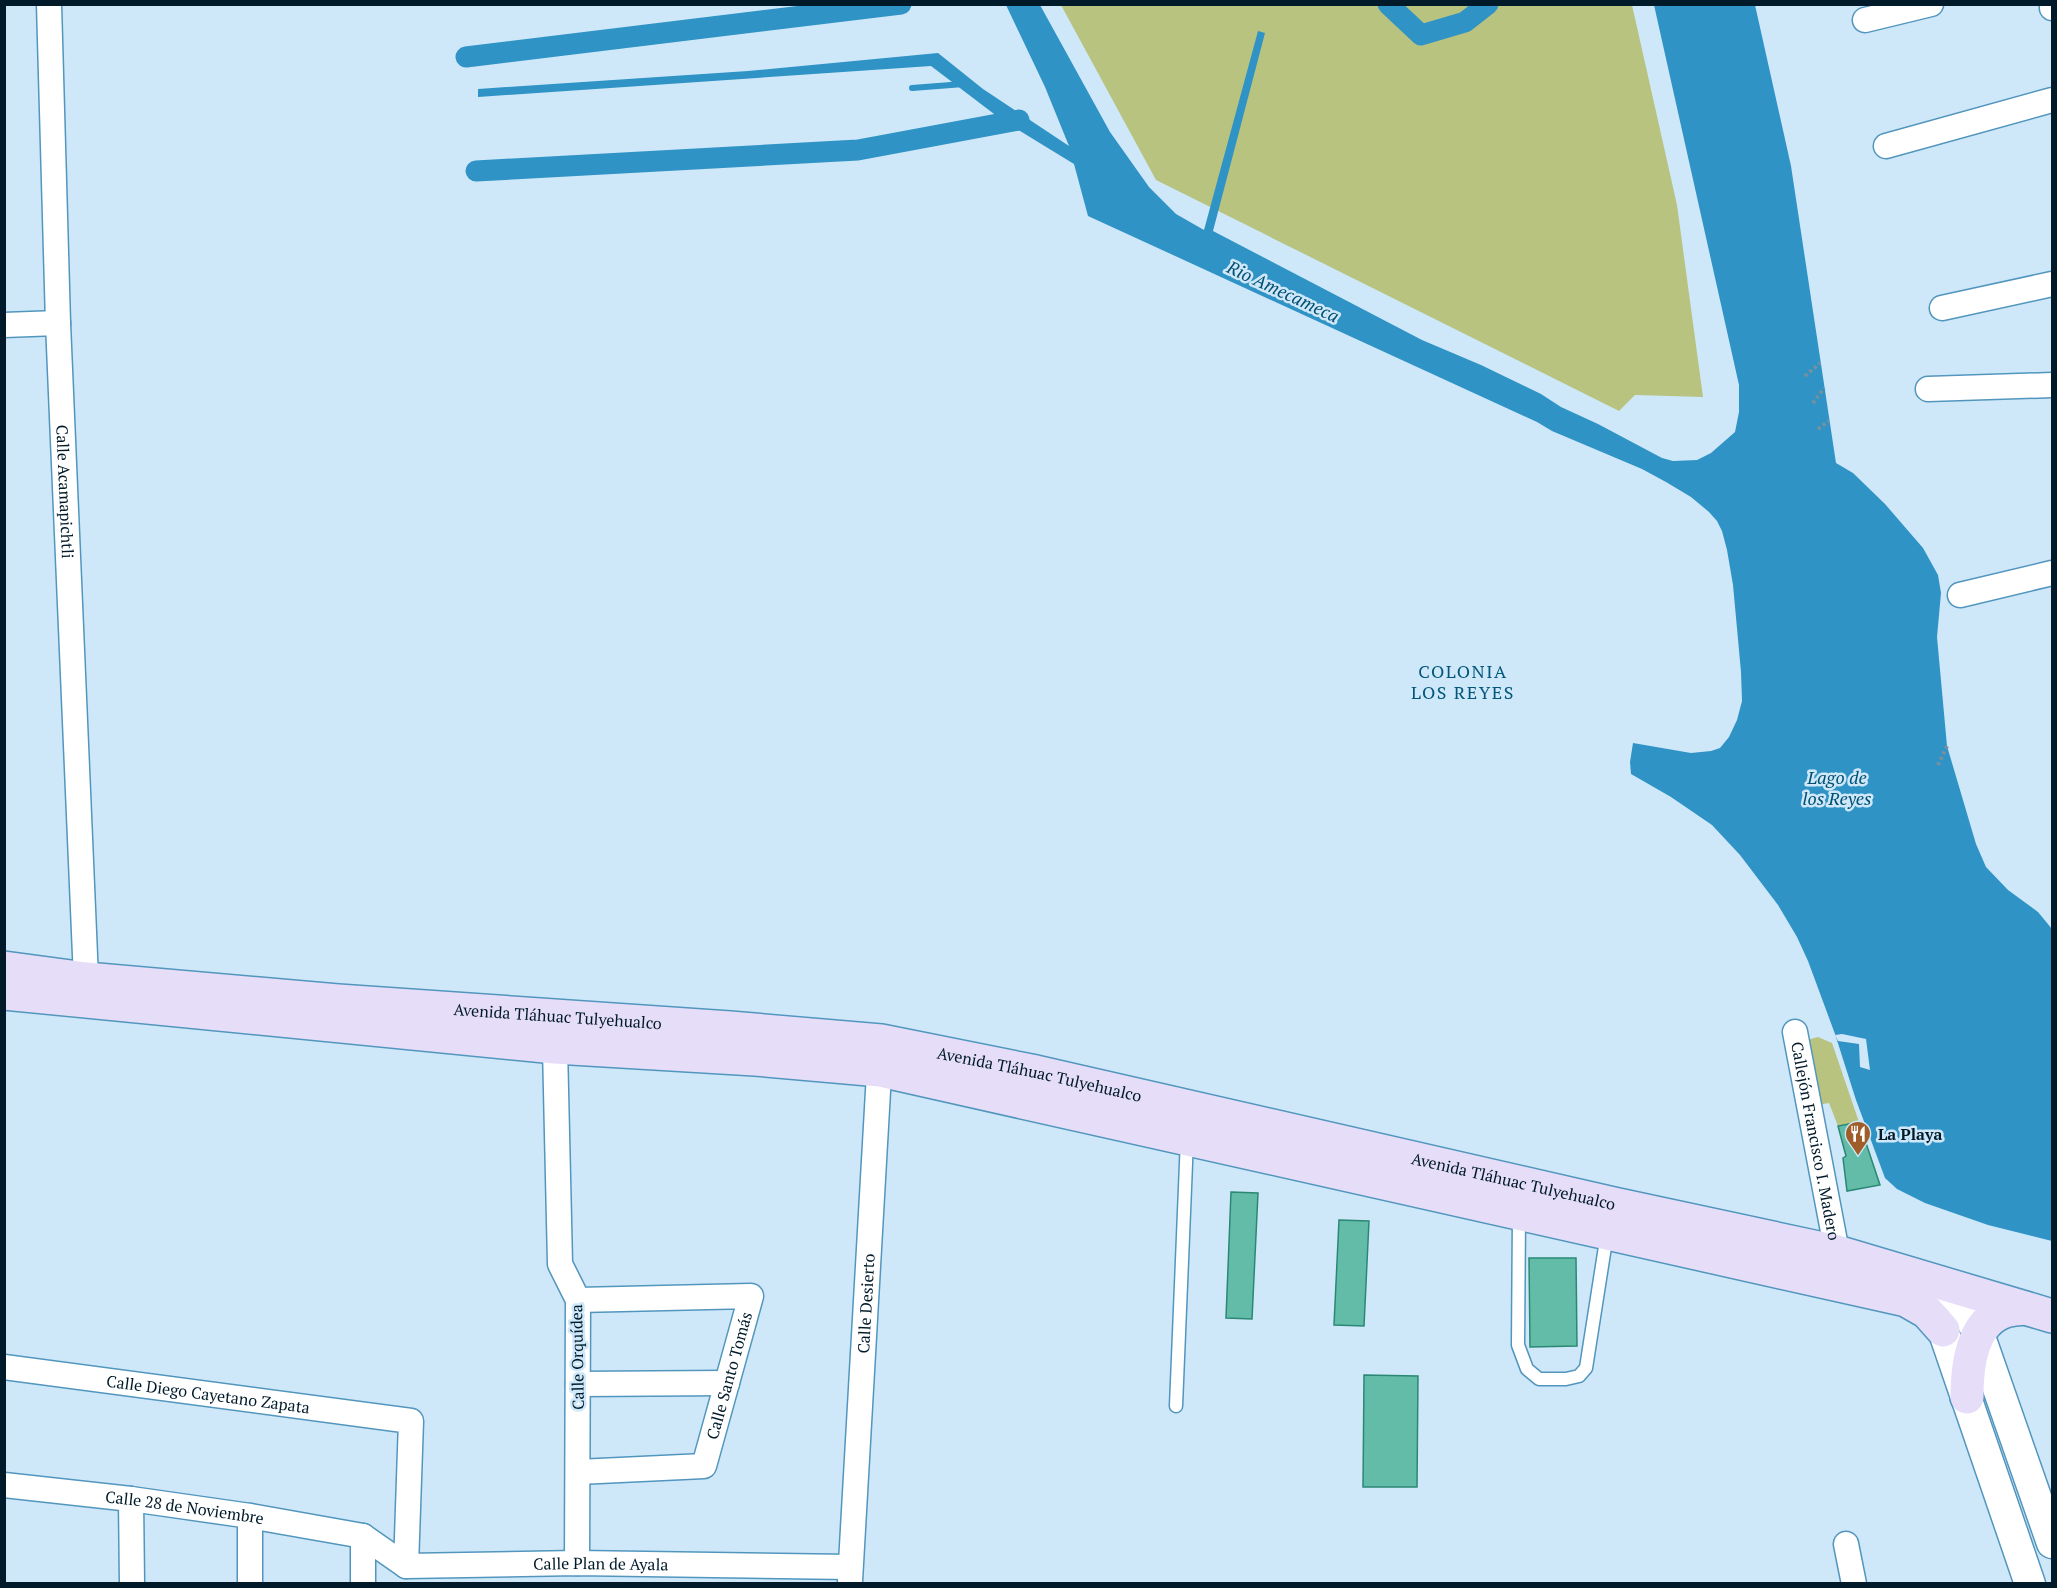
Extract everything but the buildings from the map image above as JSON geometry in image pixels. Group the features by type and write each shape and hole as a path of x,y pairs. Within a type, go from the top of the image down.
{"main road":[{"name":"Avenida Tláhuac Tulyehualco","path":"4,968 338,1013 555,1047 662,1038"},
{"name":"Avenida Tláhuac Tulyehualco","path":"4,993 338,1013 880,1056 1033,1088 1611,1219 1906,1300 1927,1312 1944,1330"},
{"name":"Avenida Tláhuac Tulyehualco","path":"1611,1219 1836,1252 2038,1312"},
{"path":"1966,1397 1967,1371 1972,1348 1990,1320 2004,1311 2038,1312"}],"street":[{"name":"Calle Acamapichtli","path":"49,4 58,323 86,979"},
{"path":"1865,20 1931,4"},
{"path":"1886,146 2052,100"},
{"path":"1942,308 2052,284"},
{"path":"4,325 58,323"},
{"path":"1928,389 2052,385"},
{"path":"1960,595 2052,573"},
{"name":"Callejón Francisco I. Madero","path":"1795,1032 1836,1252"},
{"name":"Calle Orquídea","path":"555,1047 560,1264 578,1300 577,1563"},
{"name":"Calle Desierto","path":"850,1575 880,1056"},
{"path":"1942,1284 1960,1302 1979,1334 2042,1487 2052,1543"},
{"name":"Calle Santo Tomás","path":"578,1300 751,1296 704,1466 578,1472"},
{"path":"1944,1330 2030,1584"},
{"name":"Calle Diego Cayetano Zapata","path":"4,1367 411,1421 406,1566"},
{"path":"578,1384 727,1383"},
{"name":"Calle 28 de Noviembre","path":"4,1485 131,1499 250,1516 363,1536"},
{"path":"131,1499 132,1584"},
{"path":"250,1516 250,1584"},
{"path":"363,1536 406,1566"},
{"path":"363,1536 363,1584"},
{"path":"1846,1544 1854,1584"},
{"name":"Calle Plan de Ayala","path":"406,1566 577,1563 850,1575"}],"lane":[{"path":"1176,1406 1189,1123"},
{"path":"1522,1198 1518,1346 1527,1369 1539,1379 1566,1379 1579,1376 1586,1368 1611,1219"}],"path":[{"path":"1805,376 1820,363"},
{"path":"1813,403 1824,388"},
{"path":"1818,429 1829,421"},
{"path":"1938,765 1947,746"}],"green space":[{"path":"1061,5 1632,5 1677,205 1703,397 1635,395 1619,411 1156,180"},
{"path":"1818,1037 1832,1043 1859,1122 1838,1126 1829,1103 1817,1105 1807,1040"}],"water":[{"name":"Lago de los Reyes","path":"1006,5 1040,5 1110,132 1149,187 1176,214 1204,230 1258,31 1265,33 1213,231 1422,340 1481,365 1662,458 1673,461 1697,460 1711,453 1735,432 1739,412 1739,385 1654,5 1755,5 1791,166 1836,463 1853,473 1885,504 1923,548 1938,575 1941,593 1937,637 1947,746 1976,844 1986,867 2008,890 2038,912 2052,929 2052,1241 1988,1225 1925,1203 1897,1189 1885,1178 1808,961 1778,905 1740,855 1712,825 1671,797 1631,774 1633,743 1691,753 1720,748 1729,737 1737,720 1742,701 1733,585 1727,550 1717,521 1691,497 1642,469 1552,431 1537,422 1088,216 1074,164 1002,120 931,66 478,97 478,89 748,71 938,53 983,89 1069,146 1045,87"}],"pier":[{"path":"1842,1034 1866,1039 1870,1070 1860,1067 1859,1044 1838,1041 1835,1035"}],"waterway":[{"path":"466,57 901,4"},
{"path":"1388,4 1421,35 1465,22 1488,4"},
{"path":"912,88 964,84"},
{"path":"476,171 858,150 1019,120"}],"place":[{"name":"La Playa","path":"1858,1157"}],"district":[{"name":"COLONIA LOS REYES","path":"1463,682"}],"water label":[{"name":"Rio Amecameca","path":"1283,292"}]}
